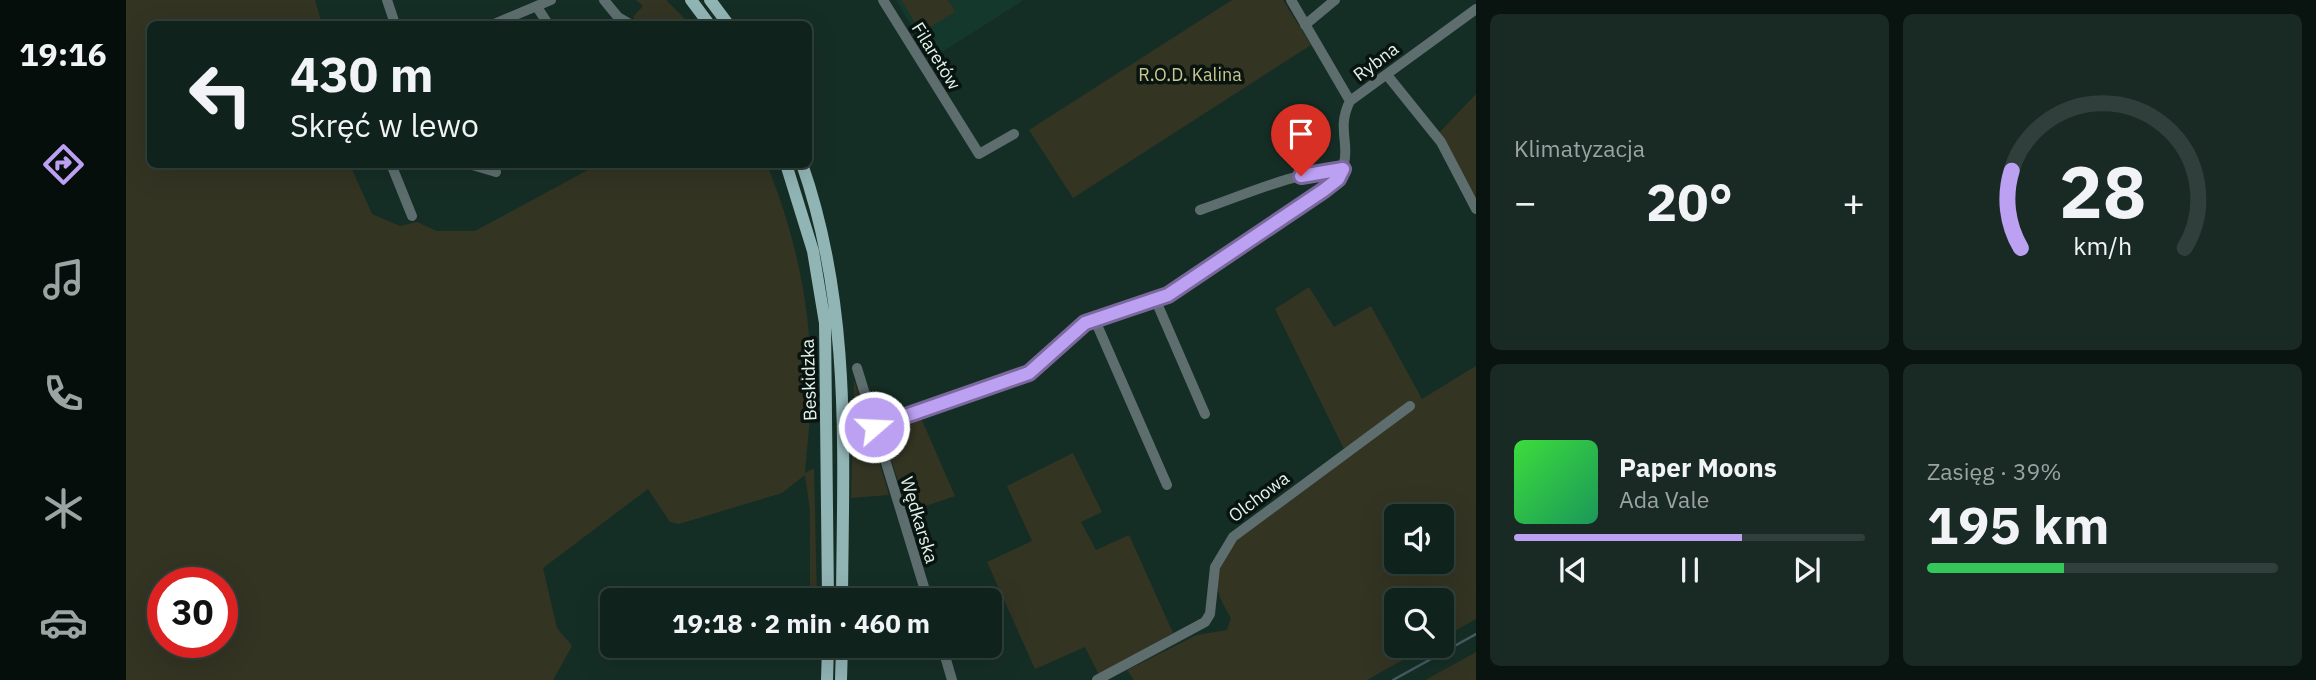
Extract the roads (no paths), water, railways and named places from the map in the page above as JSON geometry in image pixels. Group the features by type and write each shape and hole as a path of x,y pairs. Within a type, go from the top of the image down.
{"main road":[{"path":"691,0 707,21"},
{"path":"710,0 726,21"},
{"name":"Beskidzka","path":"787,168 810,238 825,323 828,375 828,588"},
{"name":"Beskidzka","path":"803,168 821,221 839,321 842,376 842,588"},
{"path":"827,680 828,658"},
{"path":"841,680 842,658"}],"street":[{"path":"387,0 395,21"},
{"path":"501,21 551,0"},
{"name":"Filaretów","path":"883,0 979,154 1014,134"},
{"path":"1291,0 1350,101"},
{"path":"1305,25 1335,0"},
{"path":"604,1 627,21"},
{"path":"541,3 547,21"},
{"name":"Rybna","path":"1343,169 1347,154 1343,130 1350,101 1476,9"},
{"path":"1387,75 1441,142 1476,209"},
{"path":"393,168 412,216"},
{"path":"482,168 496,172"},
{"path":"874,427 1018,378 1038,366 1071,333 1094,318 1156,301 1324,190 1338,179 1343,169 1321,170 1282,181 1200,210"},
{"path":"1156,301 1205,414"},
{"path":"1094,318 1167,485"},
{"name":"Wędkarska","path":"857,368 924,588"},
{"name":"Olchowa","path":"1097,680 1205,622 1210,614 1215,567 1233,537 1410,406"},
{"path":"946,658 953,680"}],"waterway":[{"path":"1393,680 1476,634"}],"park label":[{"name":"R.O.D. Kalina","path":"1190,75"}]}
